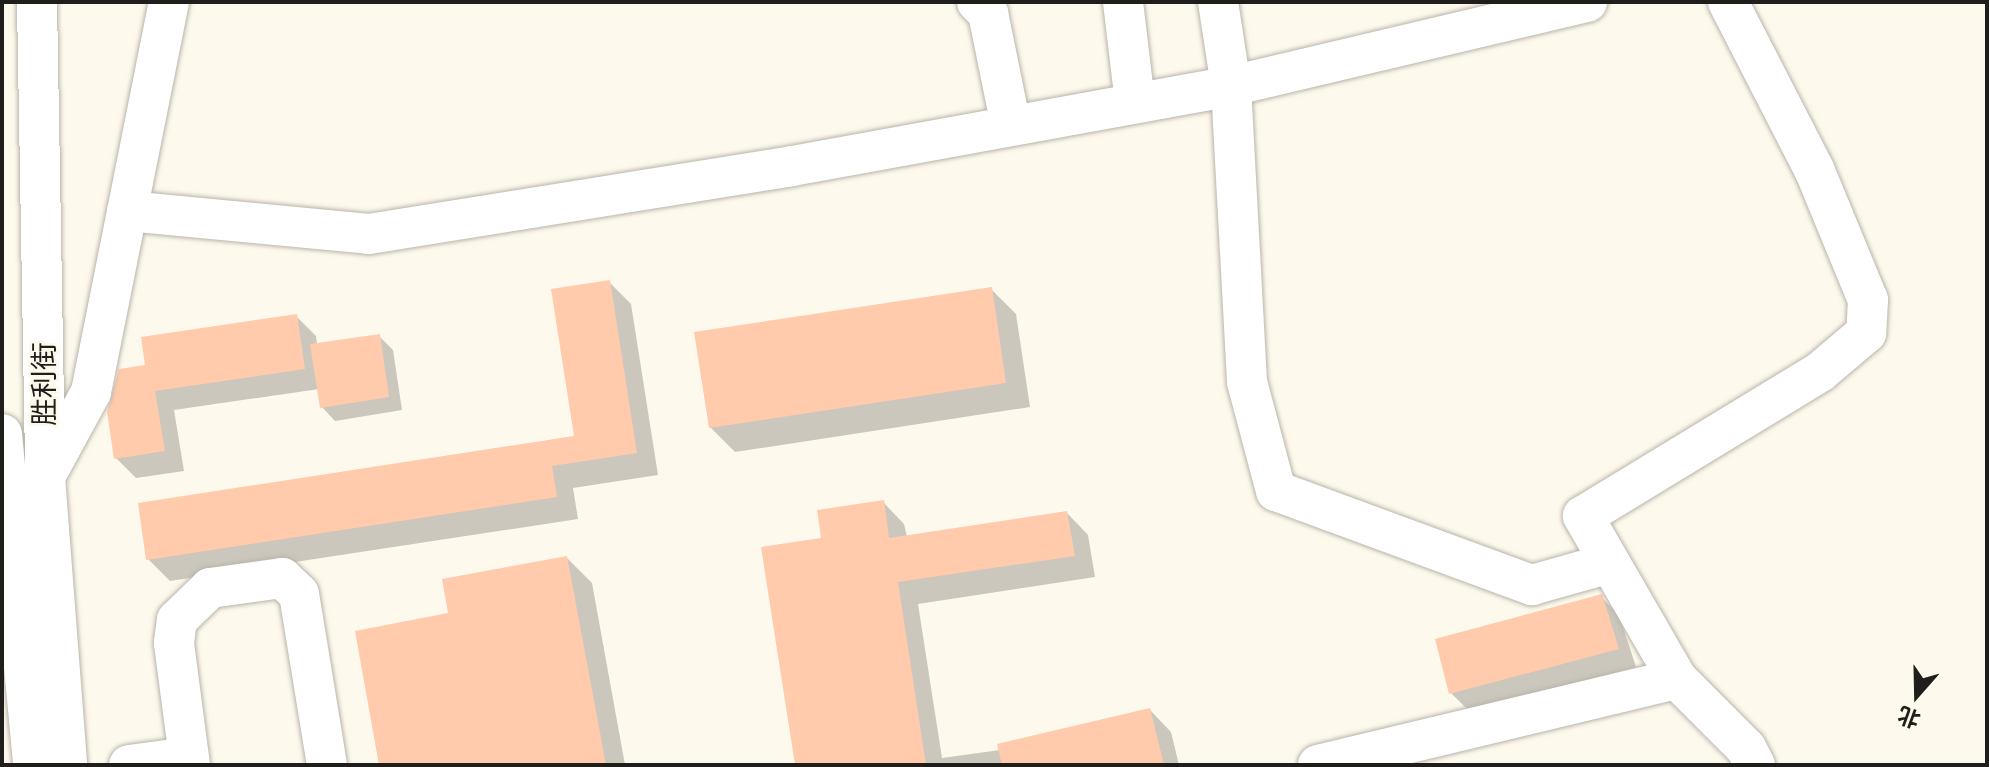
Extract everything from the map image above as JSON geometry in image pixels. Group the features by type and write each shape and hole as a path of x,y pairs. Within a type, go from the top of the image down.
{"street":[{"name":"胜利街","path":"37,2 45,477 67,765"},
{"path":"45,477 91,392 169,2"},
{"path":"977,2 988,13 1011,126"},
{"path":"1123,2 1135,103"},
{"path":"1218,2 1231,86 1247,382 1276,491 1532,585 1610,563"},
{"path":"127,211 369,234 1231,86 1587,2"},
{"path":"1728,2 1814,169 1868,300 1866,333 1820,372 1583,516 1677,679 1746,748 1755,765"},
{"name":"胜利街","path":"2,434 13,676 33,765"},
{"path":"129,765 189,761 174,643 177,620 210,588 282,578 299,594 327,765"},
{"path":"1318,765 1677,679"}],"building":[{"path":"610,280 637,453 552,466 557,497 146,560 138,503 574,436 551,289"},
{"path":"992,287 1006,383 709,428 694,332"},
{"path":"297,314 305,369 155,391 165,451 114,459 107,412 119,369 145,365 141,337"},
{"path":"380,334 389,397 320,408 310,344"},
{"path":"884,500 889,538 1067,511 1075,556 898,582 926,765 795,765 761,547 821,538 817,510"},
{"path":"567,556 606,765 379,765 355,631 448,613 442,579"},
{"path":"1602,594 1619,649 1449,694 1435,639"},
{"path":"1150,708 1164,765 1002,765 997,744"}]}
